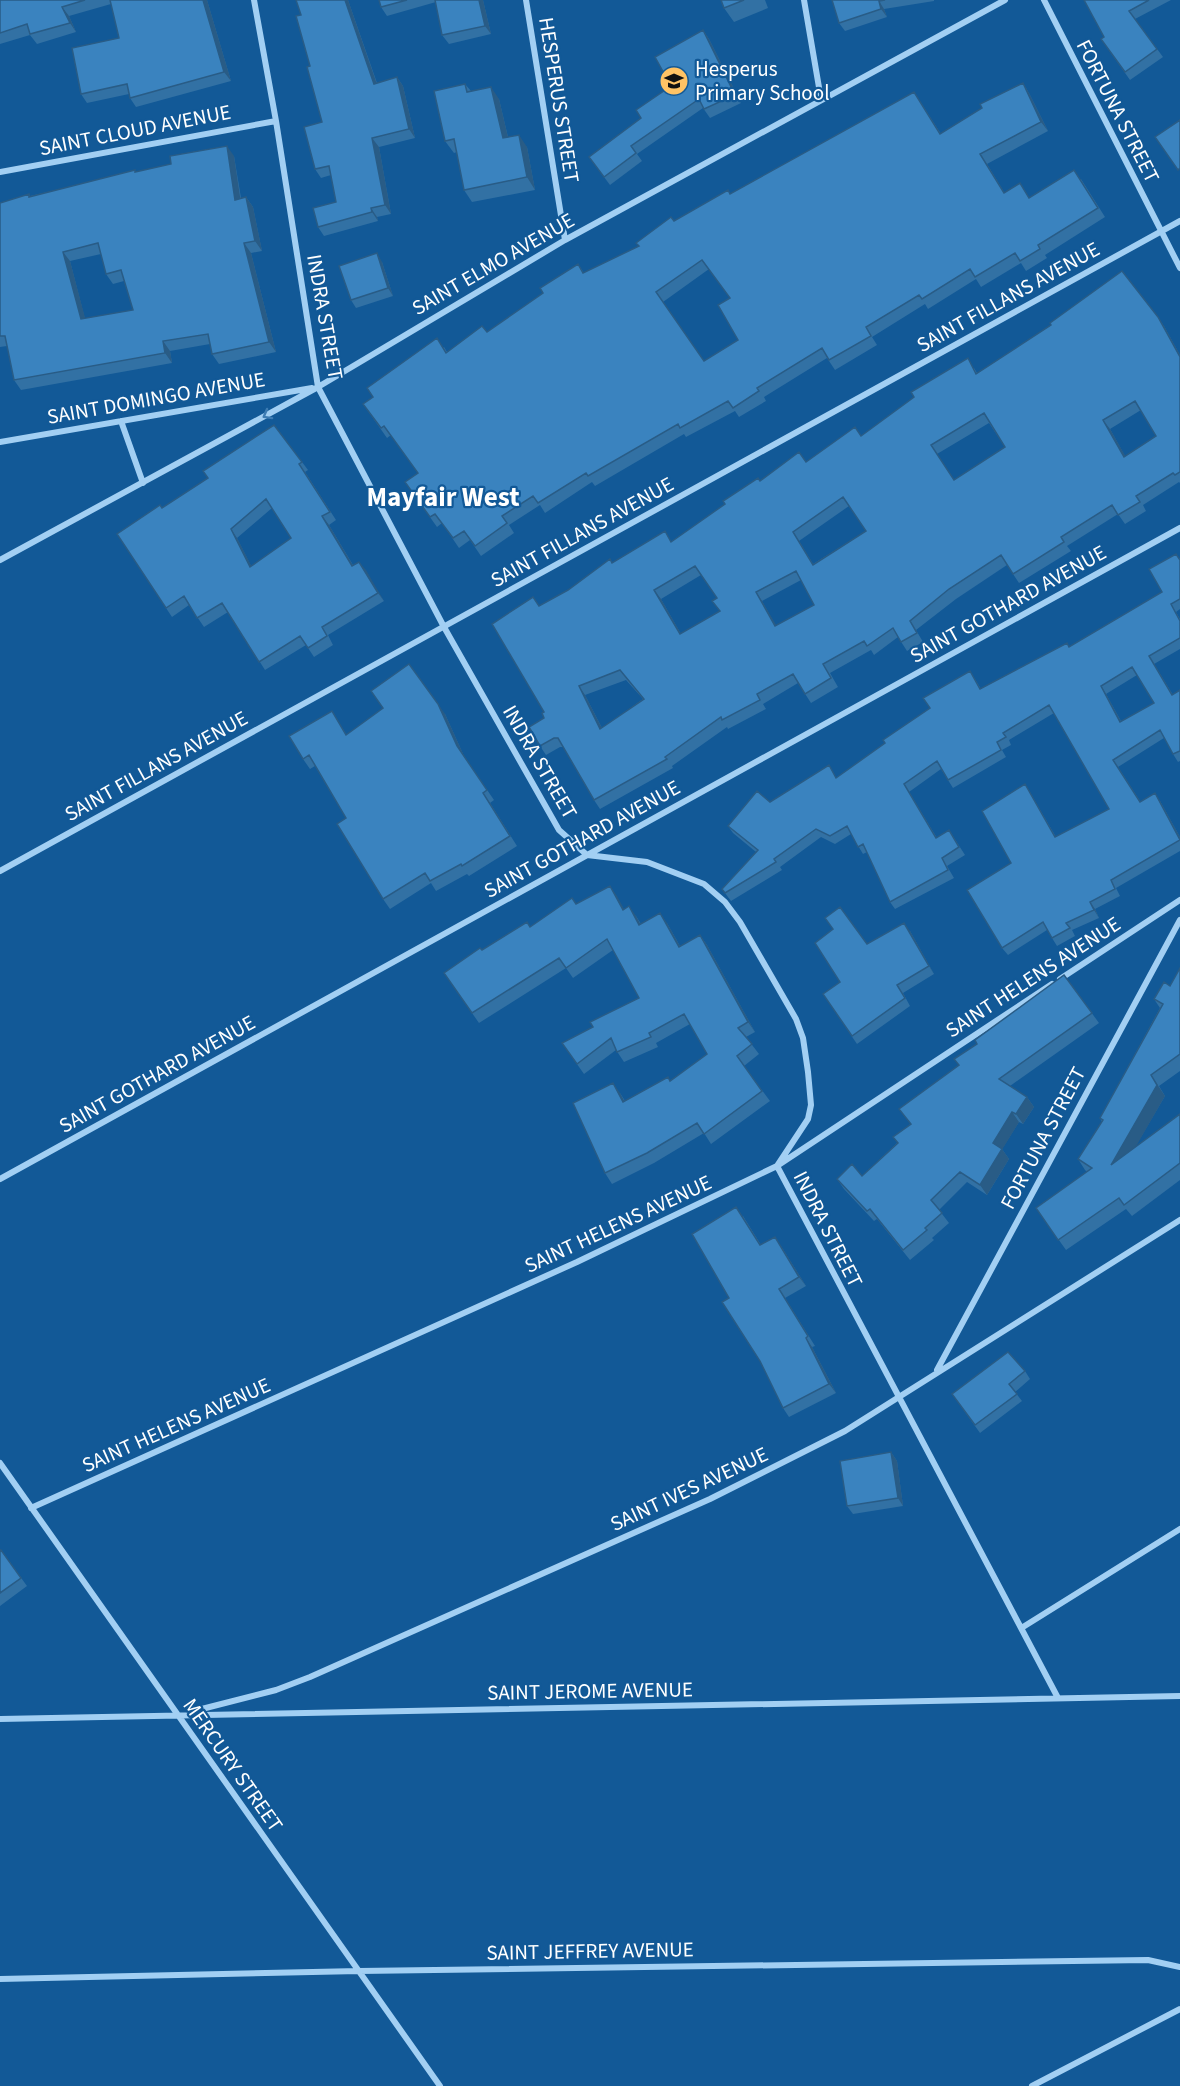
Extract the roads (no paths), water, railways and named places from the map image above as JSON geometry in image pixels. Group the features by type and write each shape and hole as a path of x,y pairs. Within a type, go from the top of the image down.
{"street":[{"name":"INDRA STREET","path":"254,0 276,121 318,387 444,627 560,830 587,855 648,862 704,884 725,902 758,952 796,1019 802,1038 811,1105 808,1119 777,1166 898,1398 1023,1627 1058,1698"},
{"name":"HESPERUS STREET","path":"526,0 565,240"},
{"path":"804,0 821,99"},
{"name":"SAINT ELMO AVENUE","path":"0,560 318,387 565,240 1005,0"},
{"name":"FORTUNA STREET","path":"1044,0 1180,268"},
{"name":"SAINT CLOUD AVENUE","path":"0,172 276,121"},
{"name":"SAINT FILLANS AVENUE","path":"0,871 1180,221"},
{"name":"SAINT DOMINGO AVENUE","path":"0,442 318,387"},
{"path":"121,421 143,483"},
{"name":"SAINT GOTHARD AVENUE","path":"0,1179 1180,528"},
{"name":"SAINT HELENS AVENUE","path":"31,1508 577,1262 777,1166 1180,900"},
{"name":"FORTUNA STREET","path":"935,1373 1180,920"},
{"name":"SAINT IVES AVENUE","path":"177,1715 276,1690 426,1626 710,1499 845,1431 1180,1220"},
{"name":"MERCURY STREET","path":"0,1463 440,2086"},
{"path":"1023,1627 1180,1529"},
{"name":"SAINT JEROME AVENUE","path":"0,1719 1180,1696"},
{"name":"SAINT JEFFREY AVENUE","path":"0,1979 359,1971 1148,1960 1180,1967"},
{"path":"1172,2012 1180,2004"},
{"path":"1032,2086 1180,2009"}],"place":[{"name":"Hesperus Primary School","path":"674,81"}],"district":[{"name":"Mayfair West","path":"443,497"}]}
